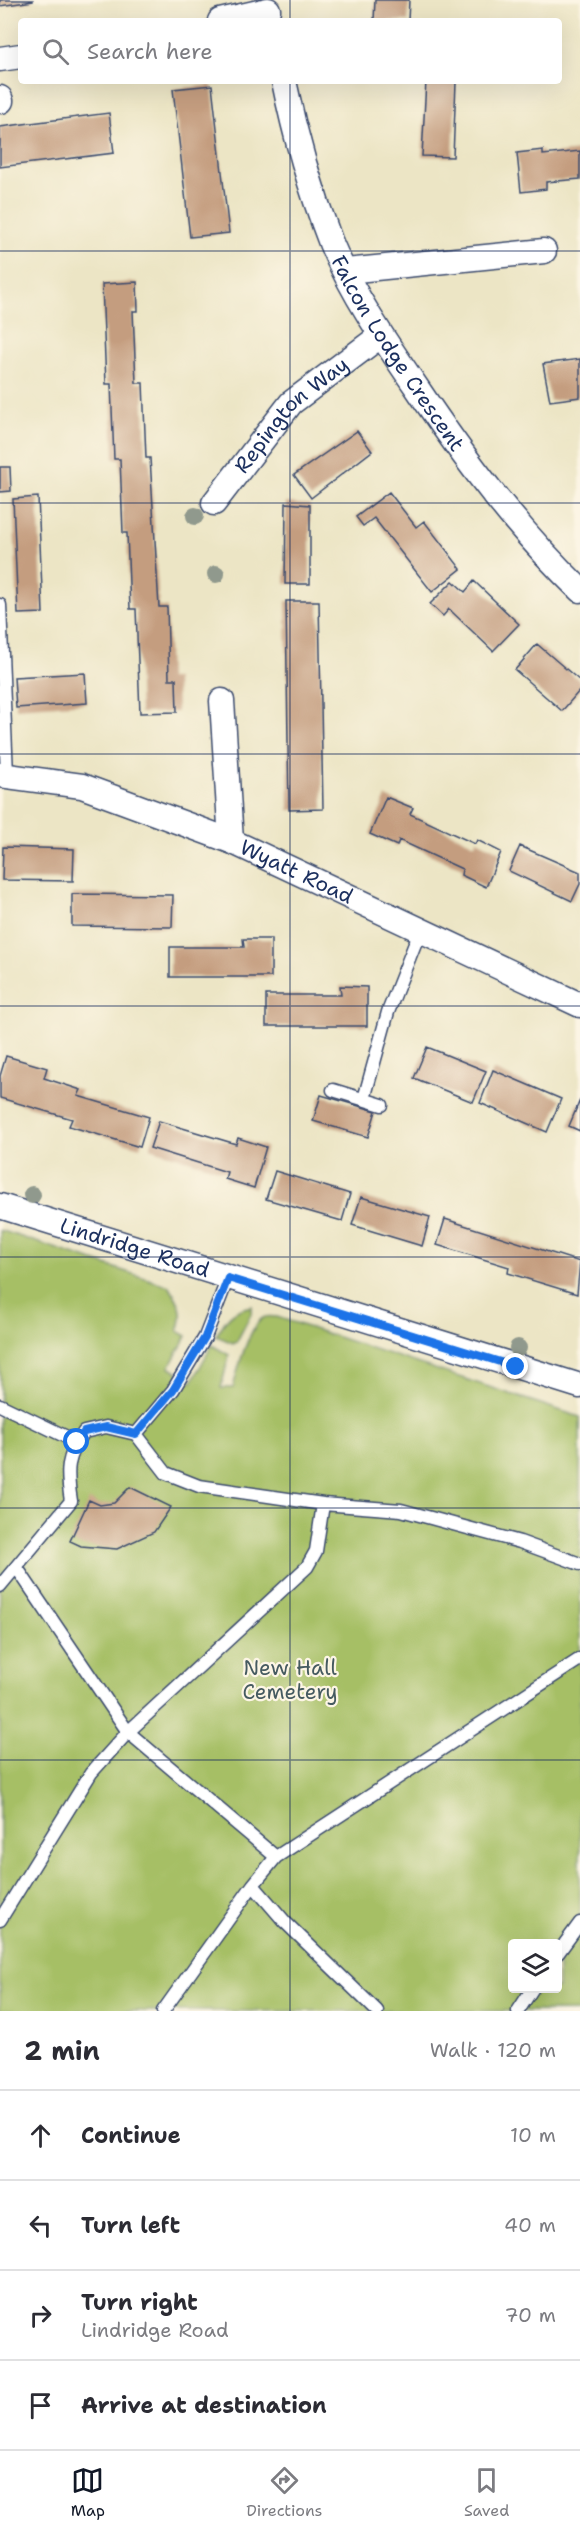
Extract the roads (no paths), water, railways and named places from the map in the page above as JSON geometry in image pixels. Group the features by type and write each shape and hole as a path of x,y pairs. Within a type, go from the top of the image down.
{"street":[{"path":"233,18 269,10"},
{"path":"0,59 18,56"},
{"name":"Falcon Lodge Crescent","path":"285,84 294,131 332,244 380,336 470,466 540,551 580,590"},
{"path":"346,271 544,251"},
{"name":"Repington Way","path":"213,504 291,403 380,336"},
{"path":"222,701 231,841"},
{"name":"Wyatt Road","path":"4,775 82,786 231,841 580,1005"},
{"name":"Lindridge Road","path":"0,1206 580,1386"}],"lane":[{"path":"0,605 4,775"},
{"path":"364,1099 388,1012 420,931"},
{"path":"333,1090 382,1105"},
{"path":"136,1434 173,1390 205,1337 228,1278"},
{"path":"0,1405 77,1442"},
{"path":"0,1586 71,1500 66,1473 72,1450 77,1442 84,1432 106,1427 136,1434 166,1473 199,1486 323,1504 401,1510 520,1542 580,1564"},
{"path":"0,1920 91,1773 128,1732 307,1567 316,1551 323,1504"},
{"path":"17,1568 128,1732 276,1857"},
{"path":"163,2011 253,1885 276,1857 580,1659"},
{"path":"253,1885 285,1922 377,2011"},
{"path":"562,1948 580,1923"},
{"path":"518,2011 530,1993"}],"park label":[{"name":"New Hall Cemetery","path":"290,1680"}]}
